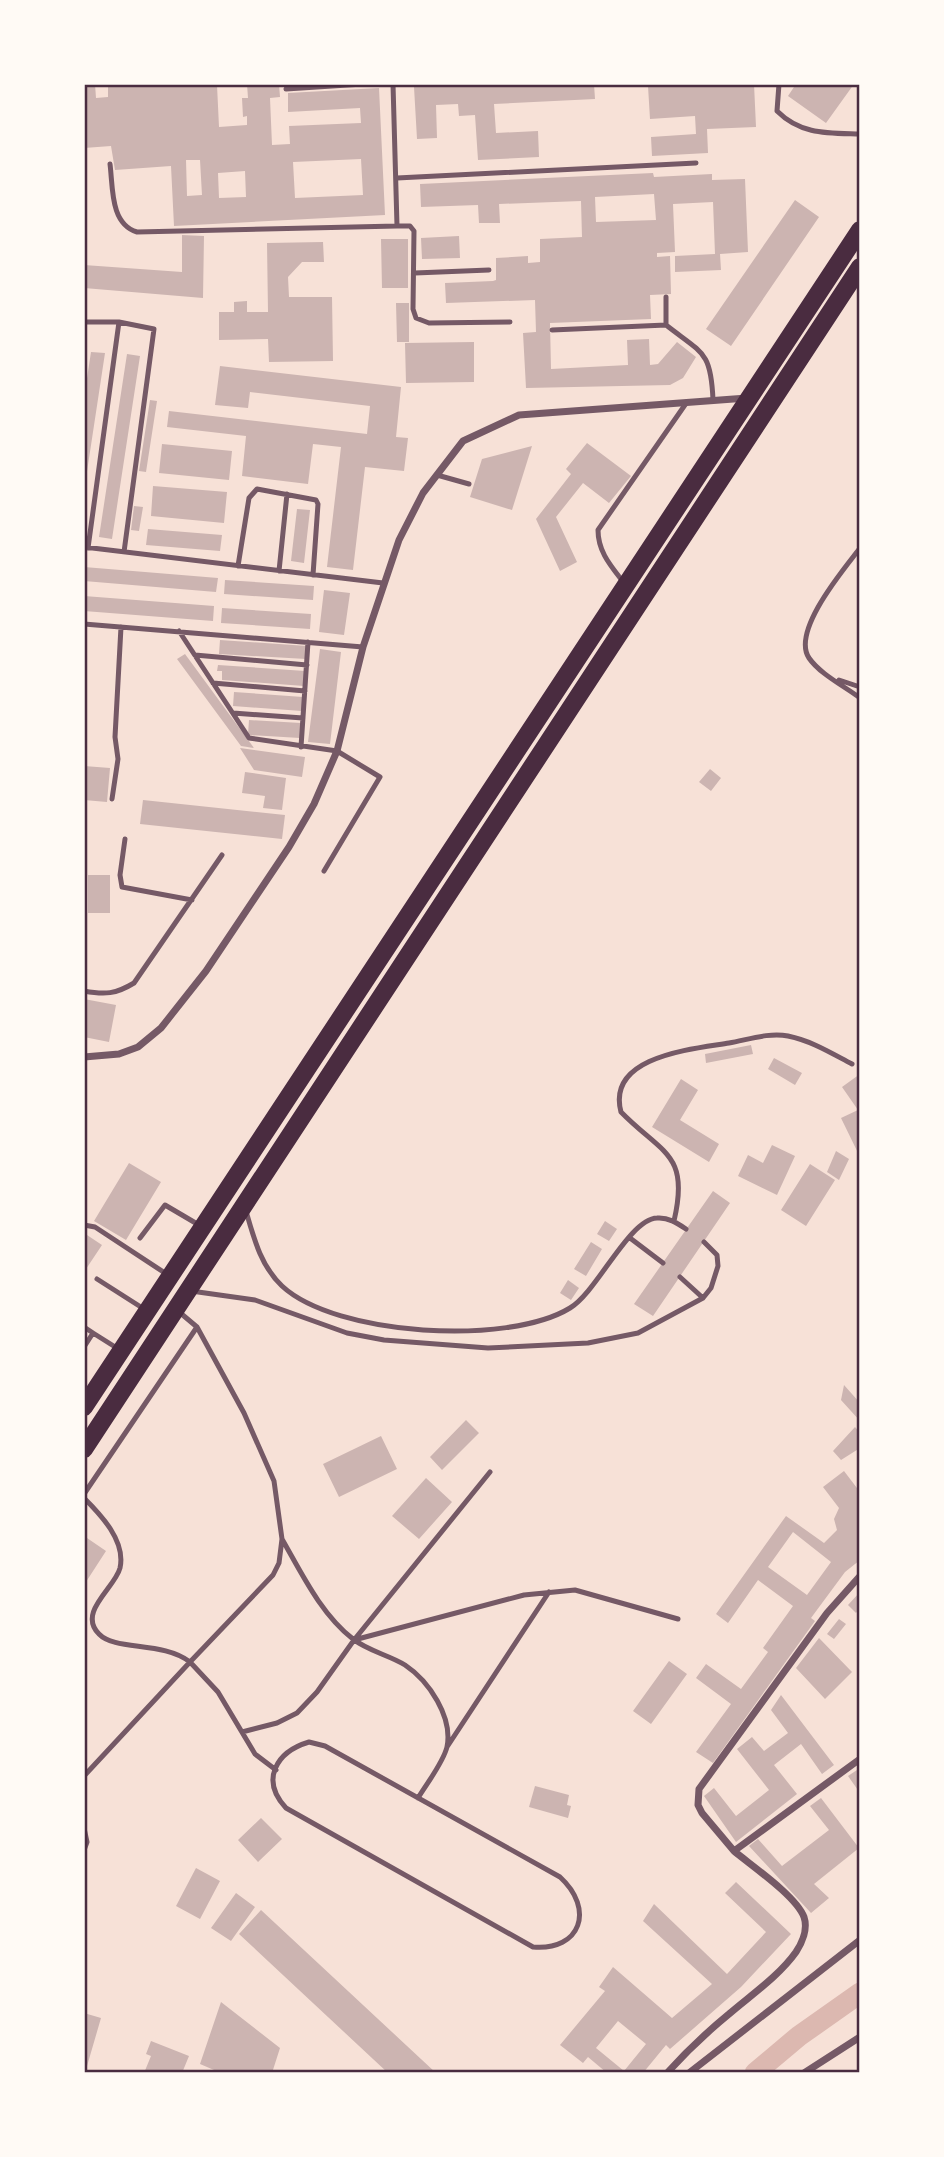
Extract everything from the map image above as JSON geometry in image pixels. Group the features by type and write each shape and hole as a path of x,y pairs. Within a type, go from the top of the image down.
{"main road":[{"path":"84,1407 860,230"},
{"path":"84,1449 860,267"},
{"path":"316,1053 335,1066"}],"street":[{"path":"84,1057 119,1054 138,1047 162,1028 206,971 289,848 314,804 337,751 363,647 383,583 411,516 463,441 519,415 748,398"},
{"path":"667,2073 688,2050 758,1991 795,1954 806,1929 804,1916 792,1902 734,1850 702,1813 698,1805 699,1789 827,1613 860,1576"},
{"path":"734,1850 860,1759"},
{"path":"689,2073 860,1940"},
{"path":"804,2073 860,2037"}],"lane":[{"path":"286,89 363,84"},
{"path":"393,84 397,226"},
{"path":"779,84 777,111 790,125 816,133 860,134"},
{"path":"397,178 696,163"},
{"path":"110,164 117,216 124,226 137,232 410,226 414,231 413,309 416,317 422,322 510,322"},
{"path":"415,273 489,270"},
{"path":"666,297 666,325"},
{"path":"84,322 152,327 155,333 124,552"},
{"path":"118,323 86,548 383,583"},
{"path":"552,330 666,325 704,355 711,368 713,400"},
{"path":"625,584 607,561 598,543 598,530 687,402"},
{"path":"437,475 469,484"},
{"path":"239,566 252,492 257,489 312,498 318,504 313,575"},
{"path":"279,571 287,494"},
{"path":"860,548 825,595 808,627 805,641 807,656 860,698"},
{"path":"84,624 363,647"},
{"path":"112,799 118,759 114,737 121,627"},
{"path":"179,631 249,738 337,751 380,778 324,871"},
{"path":"301,747 308,642"},
{"path":"195,655 307,665"},
{"path":"832,678 860,687"},
{"path":"213,683 305,691"},
{"path":"232,713 303,718"},
{"path":"125,839 120,875 122,887 192,900"},
{"path":"84,990 103,994 119,992 134,982 222,855"},
{"path":"674,1221 681,1191 678,1173 671,1158 621,1112 618,1102 624,1083 643,1064 665,1054 786,1035 814,1043 852,1064"},
{"path":"244,1204 258,1251 268,1271 284,1287 317,1307 385,1328 418,1330 505,1327 557,1314 584,1297 642,1225 655,1217 674,1221 686,1229"},
{"path":"140,1238 165,1205 201,1227"},
{"path":"84,1225 95,1227 170,1276"},
{"path":"630,1238 663,1263"},
{"path":"188,1291 255,1300 303,1320 372,1338 488,1348 588,1343 638,1334 703,1298 711,1288 718,1266 716,1255 704,1242"},
{"path":"680,1277 703,1298"},
{"path":"97,1279 147,1311"},
{"path":"84,1776 273,1575 279,1563 282,1539 274,1481 244,1413 197,1327 176,1310"},
{"path":"84,1327 121,1350"},
{"path":"197,1327 84,1496 113,1533 120,1554 120,1567 115,1578 97,1604 93,1616 95,1629 107,1640 166,1648 190,1662 218,1692 254,1754 276,1770"},
{"path":"84,1347 93,1333"},
{"path":"242,1732 277,1723 297,1713 317,1692 354,1640 490,1472"},
{"path":"282,1539 330,1617 354,1640 406,1666 426,1683 447,1724 447,1747"},
{"path":"354,1640 524,1595 575,1590 678,1619"},
{"path":"418,1798 447,1747 549,1592"},
{"path":"309,1742 325,1746 418,1798 561,1877 573,1888 580,1903 581,1917 574,1931 562,1943 548,1949 533,1947 286,1808 275,1797 272,1783 284,1755 294,1747 309,1742"},
{"path":"84,1828 87,1842 84,1850"}],"building":[{"path":"84,84 95,84 96,98 108,97 108,84 217,85 219,127 247,125 247,116 243,117 242,98 248,98 247,84 279,84 280,97 270,98 272,145 290,144 289,126 361,123 360,108 288,112 288,93 379,88 385,215 174,226 171,166 115,170 111,146 84,148","holes":["361,159 363,195 295,198 293,162","186,160 200,160 202,195 187,196","245,171 246,197 219,198 218,173"]},
{"path":"465,84 594,84 595,99 494,104 496,133 538,131 539,157 478,160 475,115 459,116 458,104 436,105 437,138 417,139 414,87"},
{"path":"754,84 756,127 707,129 708,153 652,156 651,137 696,134 695,116 650,119 648,86"},
{"path":"796,84 854,84 826,123 788,96"},
{"path":"653,173 654,177 712,174 712,180 745,179 748,252 720,254 721,270 675,272 675,256 715,254 713,202 673,204 675,252 657,253 657,257 670,256 671,294 650,295 651,319 550,323 551,369 628,365 627,340 649,339 650,365 658,364 677,342 696,357 683,378 670,385 526,388 523,333 536,332 535,300 446,303 445,283 496,280 496,258 528,256 528,263 540,262 540,239 582,237 581,201 499,204 500,223 479,223 478,205 421,207 420,184","holes":["654,194 656,220 596,222 595,197"]},
{"path":"795,200 819,217 731,346 706,329"},
{"path":"182,235 204,236 203,298 84,288 84,265 182,272"},
{"path":"459,236 460,258 422,259 421,238"},
{"path":"381,239 408,239 408,288 382,288"},
{"path":"323,242 324,262 302,262 288,277 289,297 332,297 333,361 269,362 268,339 219,340 219,312 234,312 234,302 247,301 247,312 268,312 267,243"},
{"path":"396,303 409,303 409,342 397,342"},
{"path":"474,342 474,382 406,383 405,343"},
{"path":"91,352 105,353 86,478 84,398"},
{"path":"127,354 140,356 112,539 99,537"},
{"path":"220,366 401,387 396,437 408,438 404,471 365,467 353,570 327,567 341,447 313,444 308,484 242,476 246,436 167,427 169,411 367,434 370,406 250,392 248,408 215,405"},
{"path":"150,400 157,401 146,472 139,471"},
{"path":"587,443 631,476 609,503 583,483 556,517 577,562 560,571 536,519 571,474 566,469"},
{"path":"162,444 232,451 229,480 159,473"},
{"path":"532,446 512,510 470,497 482,459"},
{"path":"153,486 227,492 224,523 151,516"},
{"path":"134,506 143,507 139,531 131,530"},
{"path":"297,509 310,510 304,563 291,561"},
{"path":"148,529 222,535 220,551 146,545"},
{"path":"84,567 218,578 216,592 84,581"},
{"path":"225,580 314,586 313,600 224,594"},
{"path":"324,590 350,593 344,635 319,632"},
{"path":"84,596 214,606 213,621 84,611"},
{"path":"222,608 311,614 310,629 221,623"},
{"path":"220,640 307,646 306,659 219,654"},
{"path":"320,649 341,652 330,744 308,742"},
{"path":"185,654 254,748 241,746 177,659"},
{"path":"218,665 305,671 304,686 222,680 222,671 217,671"},
{"path":"234,692 303,697 302,711 233,706"},
{"path":"249,720 301,723 300,738 248,735"},
{"path":"240,748 305,757 302,777 254,770"},
{"path":"84,766 110,768 107,802 84,800"},
{"path":"710,769 721,778 711,791 699,782"},
{"path":"245,772 286,778 282,810 263,808 265,796 242,793"},
{"path":"143,800 285,815 282,839 140,824"},
{"path":"88,875 110,875 110,913 88,913"},
{"path":"84,999 116,1005 109,1042 84,1037"},
{"path":"751,1045 753,1054 706,1063 705,1054"},
{"path":"774,1058 802,1073 795,1085 768,1069"},
{"path":"860,1074 860,1157 841,1118 858,1110 842,1087"},
{"path":"681,1079 698,1090 680,1120 719,1144 709,1162 652,1127"},
{"path":"772,1145 795,1156 777,1195 738,1176 748,1155 763,1163"},
{"path":"836,1151 849,1159 839,1180 827,1172"},
{"path":"129,1163 161,1182 126,1240 94,1221"},
{"path":"810,1164 835,1180 806,1226 781,1210"},
{"path":"713,1191 730,1203 653,1316 634,1304"},
{"path":"605,1221 617,1229 609,1241 597,1234"},
{"path":"84,1233 102,1245 84,1272"},
{"path":"591,1242 602,1249 586,1276 574,1269"},
{"path":"568,1280 579,1288 571,1300 560,1293"},
{"path":"844,1385 860,1403 860,1421 841,1400"},
{"path":"466,1420 479,1433 442,1470 430,1457"},
{"path":"855,1427 860,1433 860,1448 841,1460 833,1451"},
{"path":"381,1436 397,1469 339,1497 323,1464"},
{"path":"844,1471 860,1492 860,1560 845,1572 811,1618 815,1621 713,1763 696,1752 731,1704 696,1678 706,1664 741,1689 768,1652 763,1648 793,1606 758,1580 728,1623 716,1614 786,1516 824,1543 837,1530 834,1519 839,1508 823,1487","holes":["793,1532 831,1562 807,1595 768,1567"]},
{"path":"426,1478 452,1502 419,1539 392,1516"},
{"path":"87,1538 106,1551 84,1585 84,1542"},
{"path":"860,1592 860,1608 856,1613 848,1605"},
{"path":"839,1619 846,1624 834,1639 827,1634"},
{"path":"819,1638 852,1672 825,1699 796,1668"},
{"path":"669,1661 687,1674 651,1724 633,1711"},
{"path":"781,1695 834,1765 822,1774 801,1744 774,1765 797,1794 736,1842 704,1796 714,1788 736,1816 769,1790 737,1749 752,1737 764,1751 788,1733 771,1710"},
{"path":"860,1768 860,1793 848,1776"},
{"path":"535,1786 569,1795 567,1805 571,1806 568,1818 529,1807"},
{"path":"821,1798 859,1848 814,1884 829,1898 811,1913 749,1846 758,1839 782,1866 829,1830 810,1806"},
{"path":"261,1818 282,1839 258,1862 238,1840"},
{"path":"196,1868 220,1881 200,1919 176,1906"},
{"path":"736,1882 791,1934 741,1987 670,2049 666,2045 643,2073 607,2073 588,2057 583,2063 560,2045 605,1991 599,1987 613,1967 672,2018 712,1984 643,1921 654,1904 727,1974 766,1932 725,1893","holes":["618,2021 646,2044 624,2071 596,2048"]},
{"path":"236,1893 255,1907 231,1941 211,1928"},
{"path":"261,1910 436,2073 388,2073 239,1934"},
{"path":"221,2002 280,2048 272,2073 221,2073 200,2064"},
{"path":"84,2013 101,2018 85,2073 84,2073"},
{"path":"151,2041 189,2056 182,2073 144,2073 151,2056 146,2054"}],"waterway":[{"path":"755,2073 799,2036 860,1993"}]}
